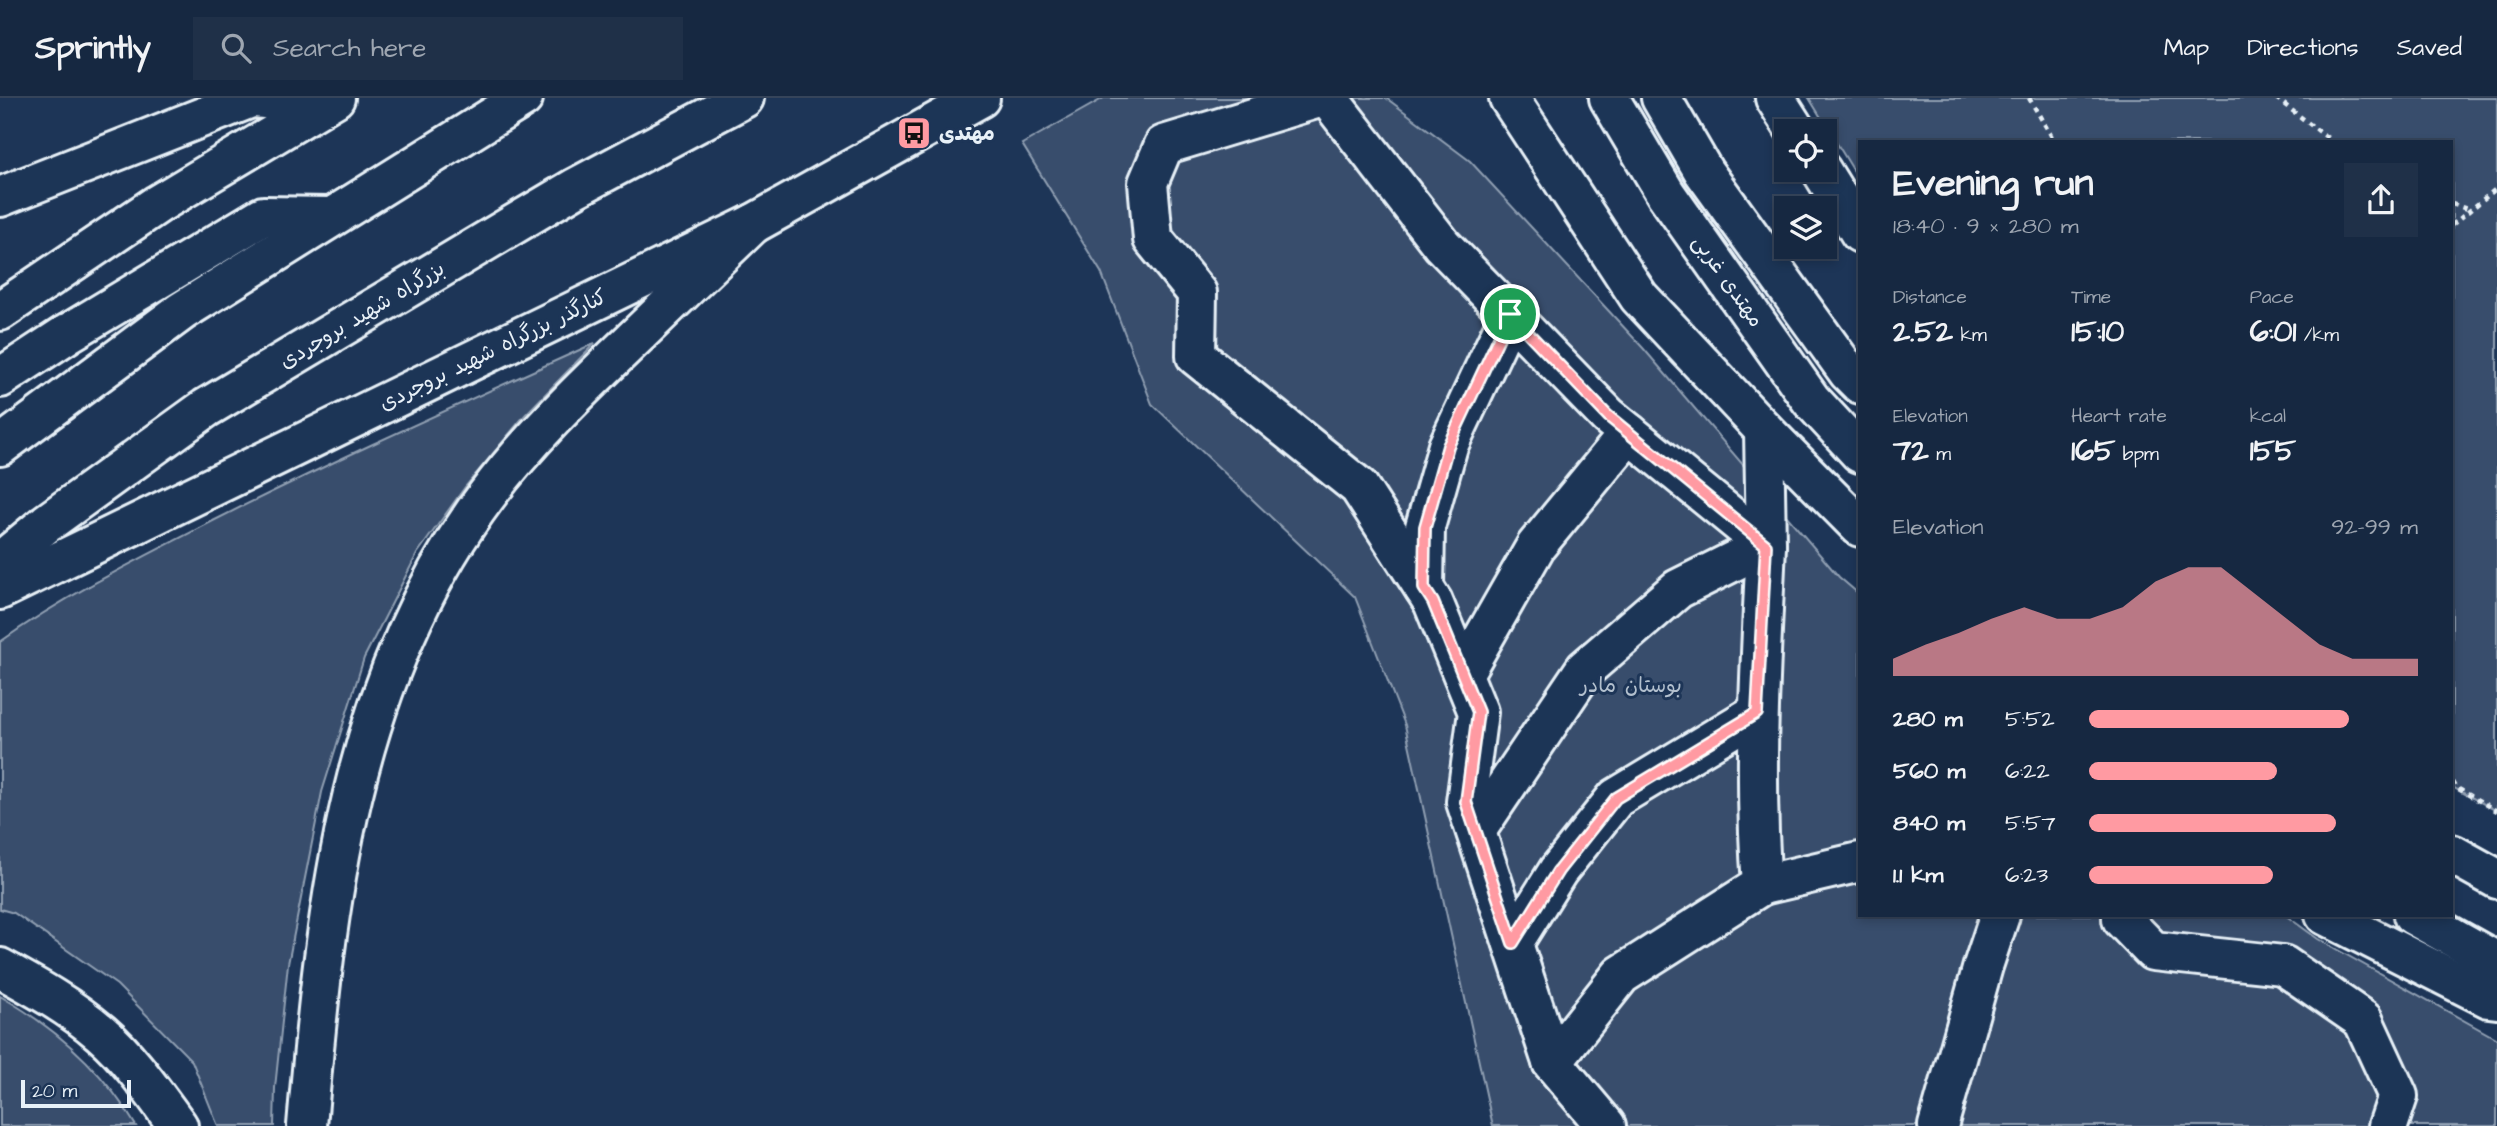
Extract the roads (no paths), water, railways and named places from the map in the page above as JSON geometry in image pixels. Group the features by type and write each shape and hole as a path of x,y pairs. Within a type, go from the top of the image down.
{"main road":[{"path":"0,197 253,98 328,102"},
{"path":"0,446 182,311 523,98"},
{"name":"بزرگراه شهید بروجردی","path":"0,562 47,523 206,408 575,188 744,98"},
{"name":"کنارگذر بزرگراه شهید بروجردی","path":"0,590 753,224 980,98"},
{"path":"1319,98 1164,145 1148,183 1153,239 1197,293 1196,356 1359,487 1433,602 1478,712 1466,802 1552,1062 1606,1126"},
{"path":"1328,98 1442,245 1608,416 1766,545"},
{"name":"مهتدی غربی","path":"1609,98 1666,194 1811,400 1858,451"},
{"name":"مهتدی غربی","path":"1661,98 1704,172 1858,382"},
{"path":"1775,98 1788,119"},
{"path":"1511,101 1639,297 1858,525"},
{"path":"0,311 158,204 328,102"},
{"path":"1828,182 1858,230"},
{"path":"0,378 67,334 263,216 331,218"},
{"path":"307,1126 318,1000 343,837 367,736 398,648 447,557 487,495 562,408 753,224"},
{"path":"1424,588 1425,527 1448,446 1510,314"},
{"path":"1762,885 1757,818 1757,713 1766,545 1764,430"},
{"path":"1463,674 1536,546 1629,433"},
{"path":"1476,831 1586,669 1678,589 1766,545"},
{"path":"1513,943 1558,871 1616,798 1757,713"},
{"path":"2453,855 2497,879"},
{"path":"1552,1062 1621,975 1762,885 1858,862"},
{"path":"1938,1126 1999,917"},
{"path":"2122,917 2153,951 2283,965 2362,1020 2398,1096 2388,1126"},
{"path":"2329,917 2489,998 2497,999"},
{"path":"2417,917 2497,962"},
{"path":"2440,917 2497,955"},
{"path":"0,968 49,995 102,1034 142,1079 178,1126"}],"place":[{"name":"مهتدی","path":"914,133"}],"park label":[{"name":"بوستان مادر","path":"1631,685"}]}
